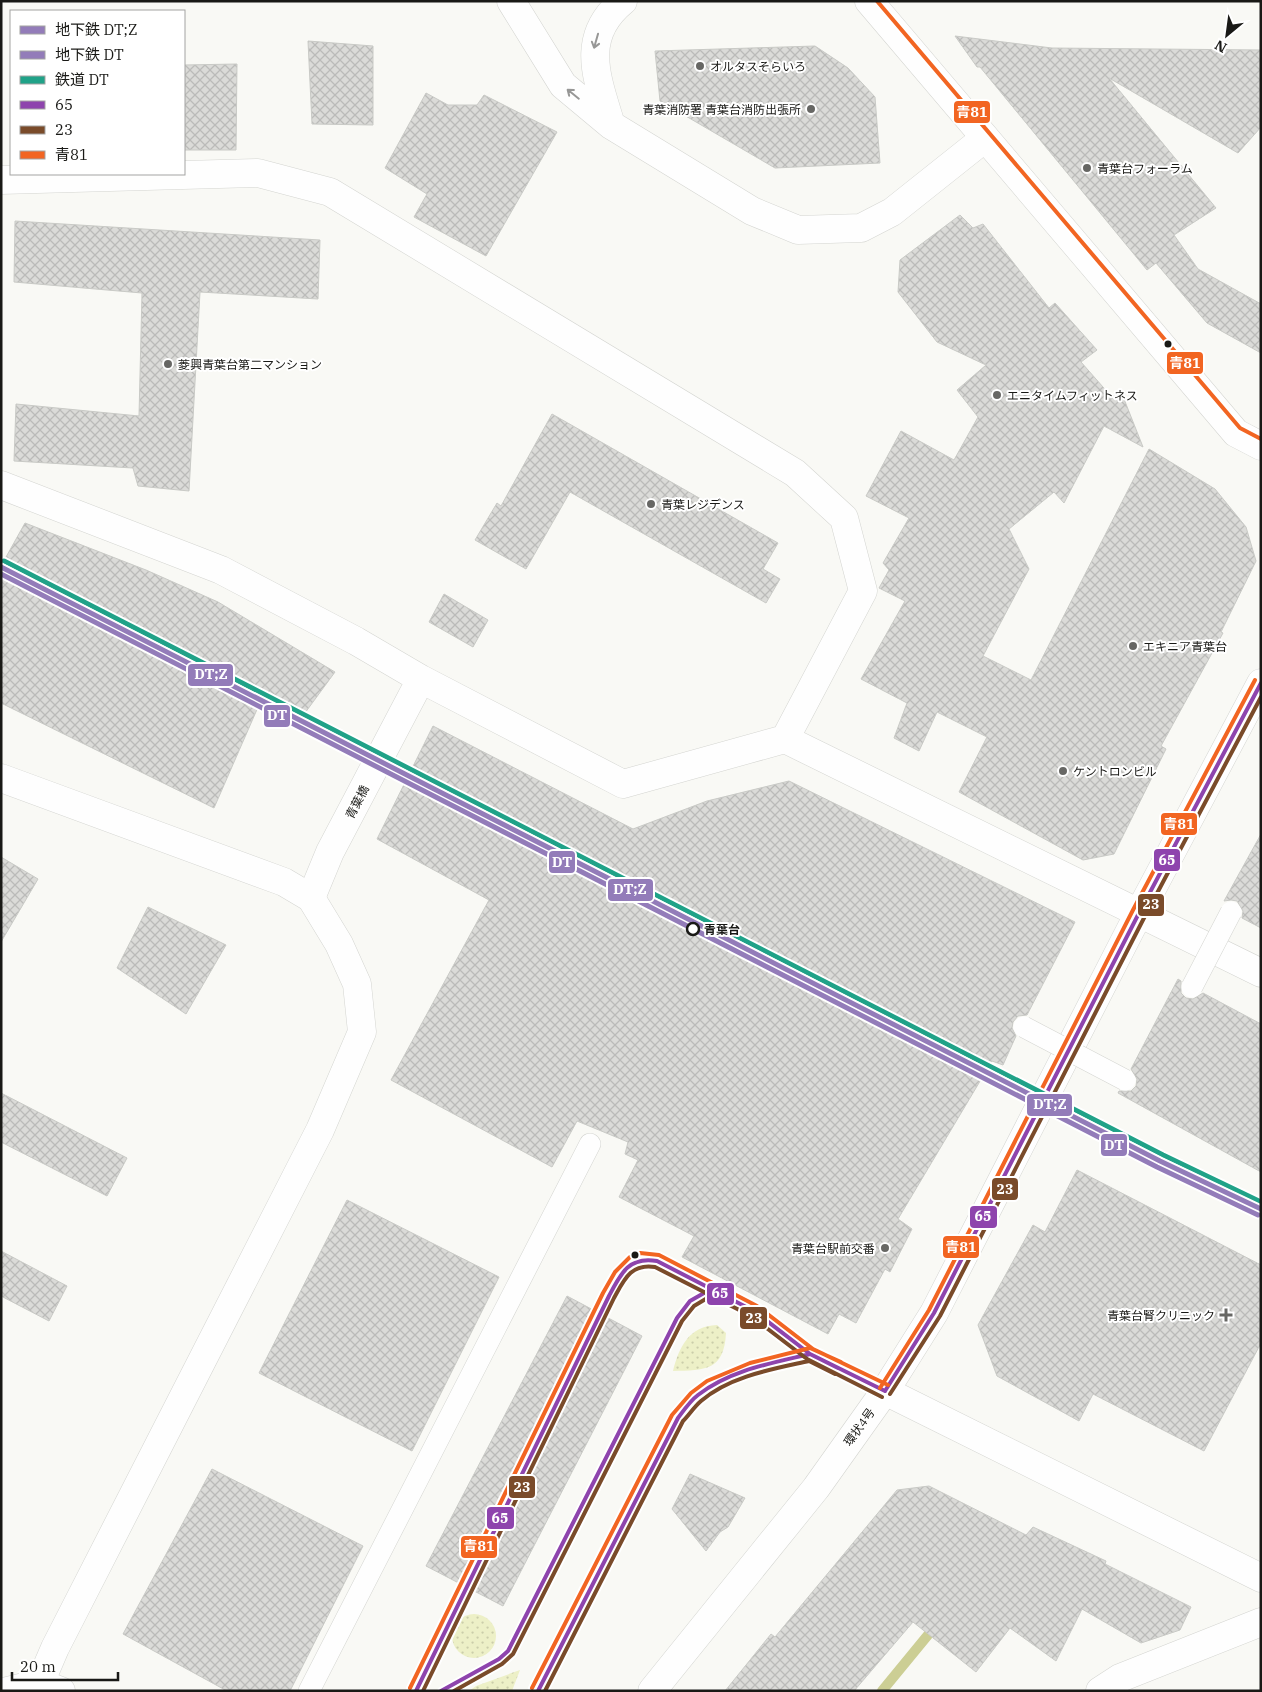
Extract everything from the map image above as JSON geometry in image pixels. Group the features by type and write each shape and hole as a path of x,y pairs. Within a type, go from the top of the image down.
{"main road":[{"path":"511,1 563,85 611,125 752,211 798,230 861,228 892,212 985,138"},
{"path":"611,125 598,79 594,48 600,26 612,10 623,1"},
{"path":"869,1 1236,433 1261,446"},
{"path":"185,175 258,173 330,192 795,473 844,518 863,591 785,739"},
{"path":"1,180 185,175"},
{"path":"1,485 221,570 416,688 623,784 785,739 1261,974"},
{"name":"環状4号","path":"652,1691 816,1488 885,1391 934,1313 1139,913 1261,683"},
{"name":"青葉橋","path":"311,898 330,852 416,688"},
{"path":"1,778 284,882 311,898 339,944 357,984 362,1032 320,1130 55,1648 47,1688 7,1691"},
{"path":"885,1391 1261,1578"},
{"path":"1100,1691 1120,1678 1261,1622"}],"street":[{"path":"1192,987 1231,912"},
{"path":"1024,1027 1125,1080"},
{"path":"309,1691 590,1144"}],"green space":[{"path":"717,1325 726,1333 724,1346 717,1361 703,1369 673,1371 678,1354 687,1339 699,1329"},
{"path":"470,1614 478,1614 490,1620 496,1636 490,1652 478,1658 470,1658 458,1652 452,1640 452,1632 458,1620"},
{"path":"520,1670 512,1691 469,1691 476,1686"}],"building":[{"path":"955,36 1052,48 1261,50 1261,127 1238,153 1109,78 1216,208 1174,235 1198,269 1261,304 1261,353 1207,323 1156,263 1147,270 980,67 977,67"},
{"path":"308,41 373,46 373,125 312,124"},
{"path":"815,46 848,68 875,97 880,163 775,168 660,101 655,51"},
{"path":"237,64 236,150 185,150 185,65"},
{"path":"426,93 448,105 477,105 484,95 557,132 486,256 414,217 427,194 385,168"},
{"path":"960,215 973,228 983,224 1049,308 1055,303 1097,350 1081,362 1110,395 1124,399 1143,447 1104,426 1064,503 1054,492 1009,529 1029,569 983,656 1031,680 1149,449 1215,489 1246,527 1256,561 1221,632 1223,633 1161,746 1166,749 1114,854 1083,860 959,792 987,737 937,712 919,751 894,738 907,703 861,679 905,601 879,588 889,570 883,563 909,518 866,496 901,431 954,460 978,417 957,390 986,365 937,342 898,292 900,260"},
{"name":"菱興青葉台第二マンション","path":"15,221 320,240 318,299 200,292 189,491 138,486 133,468 14,461 16,404 139,416 142,293 14,282"},
{"name":"青葉レジデンス","path":"552,414 778,543 763,569 780,579 766,603 570,492 526,569 475,540 497,503 501,506"},
{"path":"25,523 146,570 218,602 335,672 302,717 262,698 214,808 1,703 1,566"},
{"path":"444,594 488,620 473,647 429,622"},
{"path":"433,726 633,829 707,801 789,781 1075,922 1027,1015 1018,1016 1013,1022 1012,1028 1016,1036 1003,1065 992,1061 898,1219 912,1229 890,1272 885,1269 856,1323 839,1314 828,1334 682,1257 694,1236 619,1197 638,1160 625,1154 628,1142 577,1121 552,1167 391,1080 489,900 377,839"},
{"path":"1261,834 1261,928 1242,918 1243,911 1237,901 1224,901"},
{"path":"1,857 38,879 1,942"},
{"path":"148,907 226,945 186,1014 117,968"},
{"path":"1178,979 1181,981 1181,993 1186,998 1193,999 1203,993 1261,1024 1261,1172 1118,1093 1119,1091 1131,1091 1136,1086 1137,1079 1131,1069"},
{"path":"1,1093 127,1158 107,1196 1,1142"},
{"path":"1077,1170 1261,1265 1261,1343 1204,1451 1093,1394 1079,1421 997,1376 978,1325 1033,1225 1045,1232"},
{"path":"347,1200 499,1277 412,1451 259,1373"},
{"path":"1,1251 67,1286 49,1321 1,1296"},
{"path":"567,1296 642,1336 503,1606 426,1566"},
{"path":"212,1469 363,1546 290,1691 227,1691 123,1634"},
{"path":"690,1474 745,1498 728,1527 720,1532 706,1551 672,1509"},
{"path":"929,1486 1026,1535 1033,1527 1106,1561 1105,1564 1191,1607 1180,1630 1141,1643 1082,1609 1056,1661 1010,1628 976,1672 913,1622 854,1691 725,1691 771,1634 775,1637 897,1490"}],"waterway":[{"path":"882,1691 937,1624"}],"metro line":[{"name":"DT;Z","path":"1,567 1160,1161 1261,1209"},
{"name":"DT","path":"1,574 1157,1167 1258,1215"}],"rail line":[{"name":"DT","path":"4,561 1163,1155 1261,1202"}],"transit line":[{"name":"青81","path":"877,1 1240,428 1261,439"},
{"name":"青81","path":"880,1388 929,1310 1133,910 1255,680"},
{"name":"65","path":"885,1391 934,1313 1139,913 1261,683"},
{"name":"23","path":"890,1394 940,1316 1145,916 1261,697"},
{"name":"青81","path":"410,1688 603,1293 615,1272 630,1257 640,1253 659,1255 757,1306 813,1349 888,1385"},
{"name":"65","path":"416,1691 609,1296 622,1274 633,1264 639,1261 657,1261 754,1311 810,1354 885,1391"},
{"name":"23","path":"423,1691 614,1298 625,1279 634,1270 647,1266 655,1267 751,1316 807,1359 882,1397"},
{"name":"65","path":"441,1691 499,1659 508,1651 677,1318 690,1301 711,1289"},
{"name":"23","path":"454,1691 502,1664 513,1654 682,1321 694,1306 714,1294"},
{"name":"青81","path":"532,1688 672,1415 691,1393 707,1381 750,1363 810,1348 841,1362"},
{"name":"65","path":"538,1691 678,1418 690,1403 710,1386 737,1373 810,1354 838,1368"},
{"name":"23","path":"545,1691 683,1421 696,1406 712,1392 738,1379 781,1367 809,1361 835,1374"}],"place":[{"name":"オルタスそらいろ","path":"700,66"},
{"name":"青葉消防署 青葉台消防出張所","path":"811,109"},
{"name":"青葉台フォーラム","path":"1087,168"},
{"name":"菱興青葉台第二マンション","path":"168,364"},
{"name":"エニタイムフィットネス","path":"997,395"},
{"name":"青葉レジデンス","path":"651,504"},
{"name":"エキニア青葉台","path":"1133,646"},
{"name":"ケントロンビル","path":"1063,771"},
{"name":"青葉台","path":"693,929"},
{"name":"青葉台駅前交番","path":"885,1248"},
{"name":"青葉台腎クリニック","path":"1226,1315"}]}
